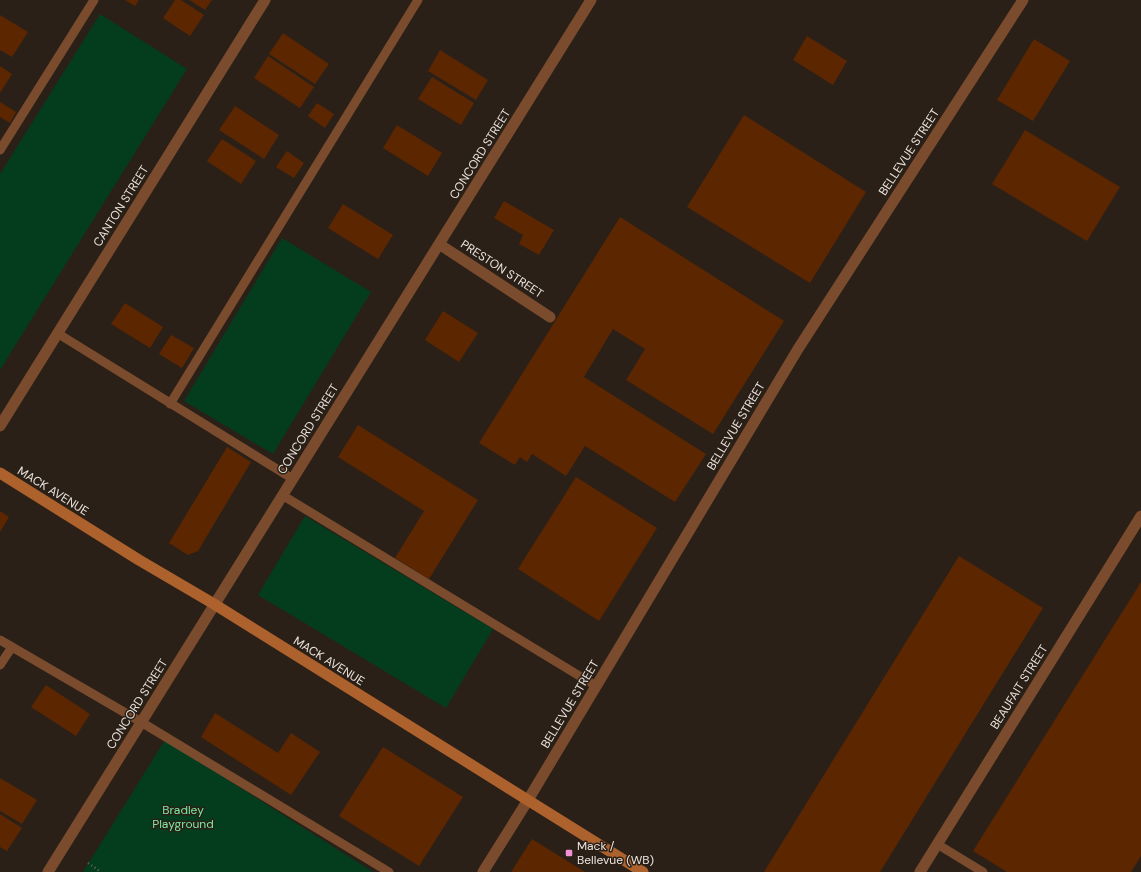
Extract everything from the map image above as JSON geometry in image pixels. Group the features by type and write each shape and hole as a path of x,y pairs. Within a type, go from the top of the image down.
{"main road":[{"name":"MACK AVENUE","path":"0,473 139,560 214,604 643,872"}],"street":[{"name":"CANTON STREET","path":"0,426 265,0"},
{"name":"CONCORD STREET","path":"48,872 591,0"},
{"name":"BELLEVUE STREET","path":"483,872 528,800 798,349 1023,0"},
{"name":"PRESTON STREET","path":"439,244 550,317"},
{"name":"BEAUFAIT STREET","path":"920,872 1141,516"}],"lane":[{"path":"0,150 94,0"},
{"path":"170,404 418,0"},
{"path":"57,334 293,479"},
{"path":"282,495 596,686"},
{"path":"0,640 141,722 389,872"},
{"path":"0,665 12,647"},
{"path":"937,844 983,872"}],"path":[{"path":"88,863 100,872"}],"green space":[{"path":"100,14 187,69 0,370 0,174"},
{"path":"282,238 371,292 273,454 184,401"},
{"path":"305,516 493,629 446,708 258,595"},
{"name":"Bradley Playground","path":"165,740 373,872 83,872"}],"building":[{"path":"125,0 139,0 135,6"},
{"path":"175,0 181,0 204,15 190,36 163,18"},
{"path":"189,0 212,0 205,10"},
{"path":"0,15 28,32 12,57 0,50"},
{"path":"283,33 329,64 315,84 269,54"},
{"path":"807,36 847,61 833,85 793,60"},
{"path":"1034,39 1070,61 1033,121 997,100"},
{"path":"440,50 488,80 476,100 428,71"},
{"path":"268,56 314,87 300,108 254,78"},
{"path":"0,66 12,74 0,93"},
{"path":"432,77 474,103 461,125 418,99"},
{"path":"0,102 16,112 10,123 0,117"},
{"path":"317,103 334,114 325,128 308,116"},
{"path":"235,106 279,135 264,159 219,130"},
{"path":"744,115 866,192 810,283 687,207"},
{"path":"397,125 442,153 428,176 383,148"},
{"path":"1025,130 1120,187 1087,241 992,184"},
{"path":"222,139 256,161 241,184 207,161"},
{"path":"287,151 304,163 294,178 276,167"},
{"path":"504,201 554,230 539,255 519,244 523,235 494,218"},
{"path":"343,204 393,235 378,259 328,228"},
{"path":"620,217 784,321 713,434 626,380 645,349 613,329 584,377 706,454 675,502 585,446 566,476 532,454 527,462 520,457 515,465 479,443"},
{"path":"125,303 163,327 150,348 111,324"},
{"path":"443,311 478,333 459,362 425,340"},
{"path":"171,335 194,348 182,368 159,354"},
{"path":"358,425 478,500 429,579 395,558 424,511 338,457"},
{"path":"227,447 251,462 198,551 188,555 169,543"},
{"path":"576,477 657,528 599,621 518,569"},
{"path":"0,511 9,517 0,532"},
{"path":"959,556 1043,608 880,872 764,872"},
{"path":"1141,582 1141,856 1131,872 1007,872 973,851"},
{"path":"46,685 90,714 76,736 31,707"},
{"path":"215,713 278,753 291,733 320,752 291,795 201,737"},
{"path":"383,747 463,797 419,866 339,816"},
{"path":"0,778 37,800 22,824 0,811"},
{"path":"0,814 22,828 7,851 0,847"},
{"path":"532,839 585,872 511,872"}],"place":[{"name":"Mack / Bellevue (WB)","path":"569,853"}]}
